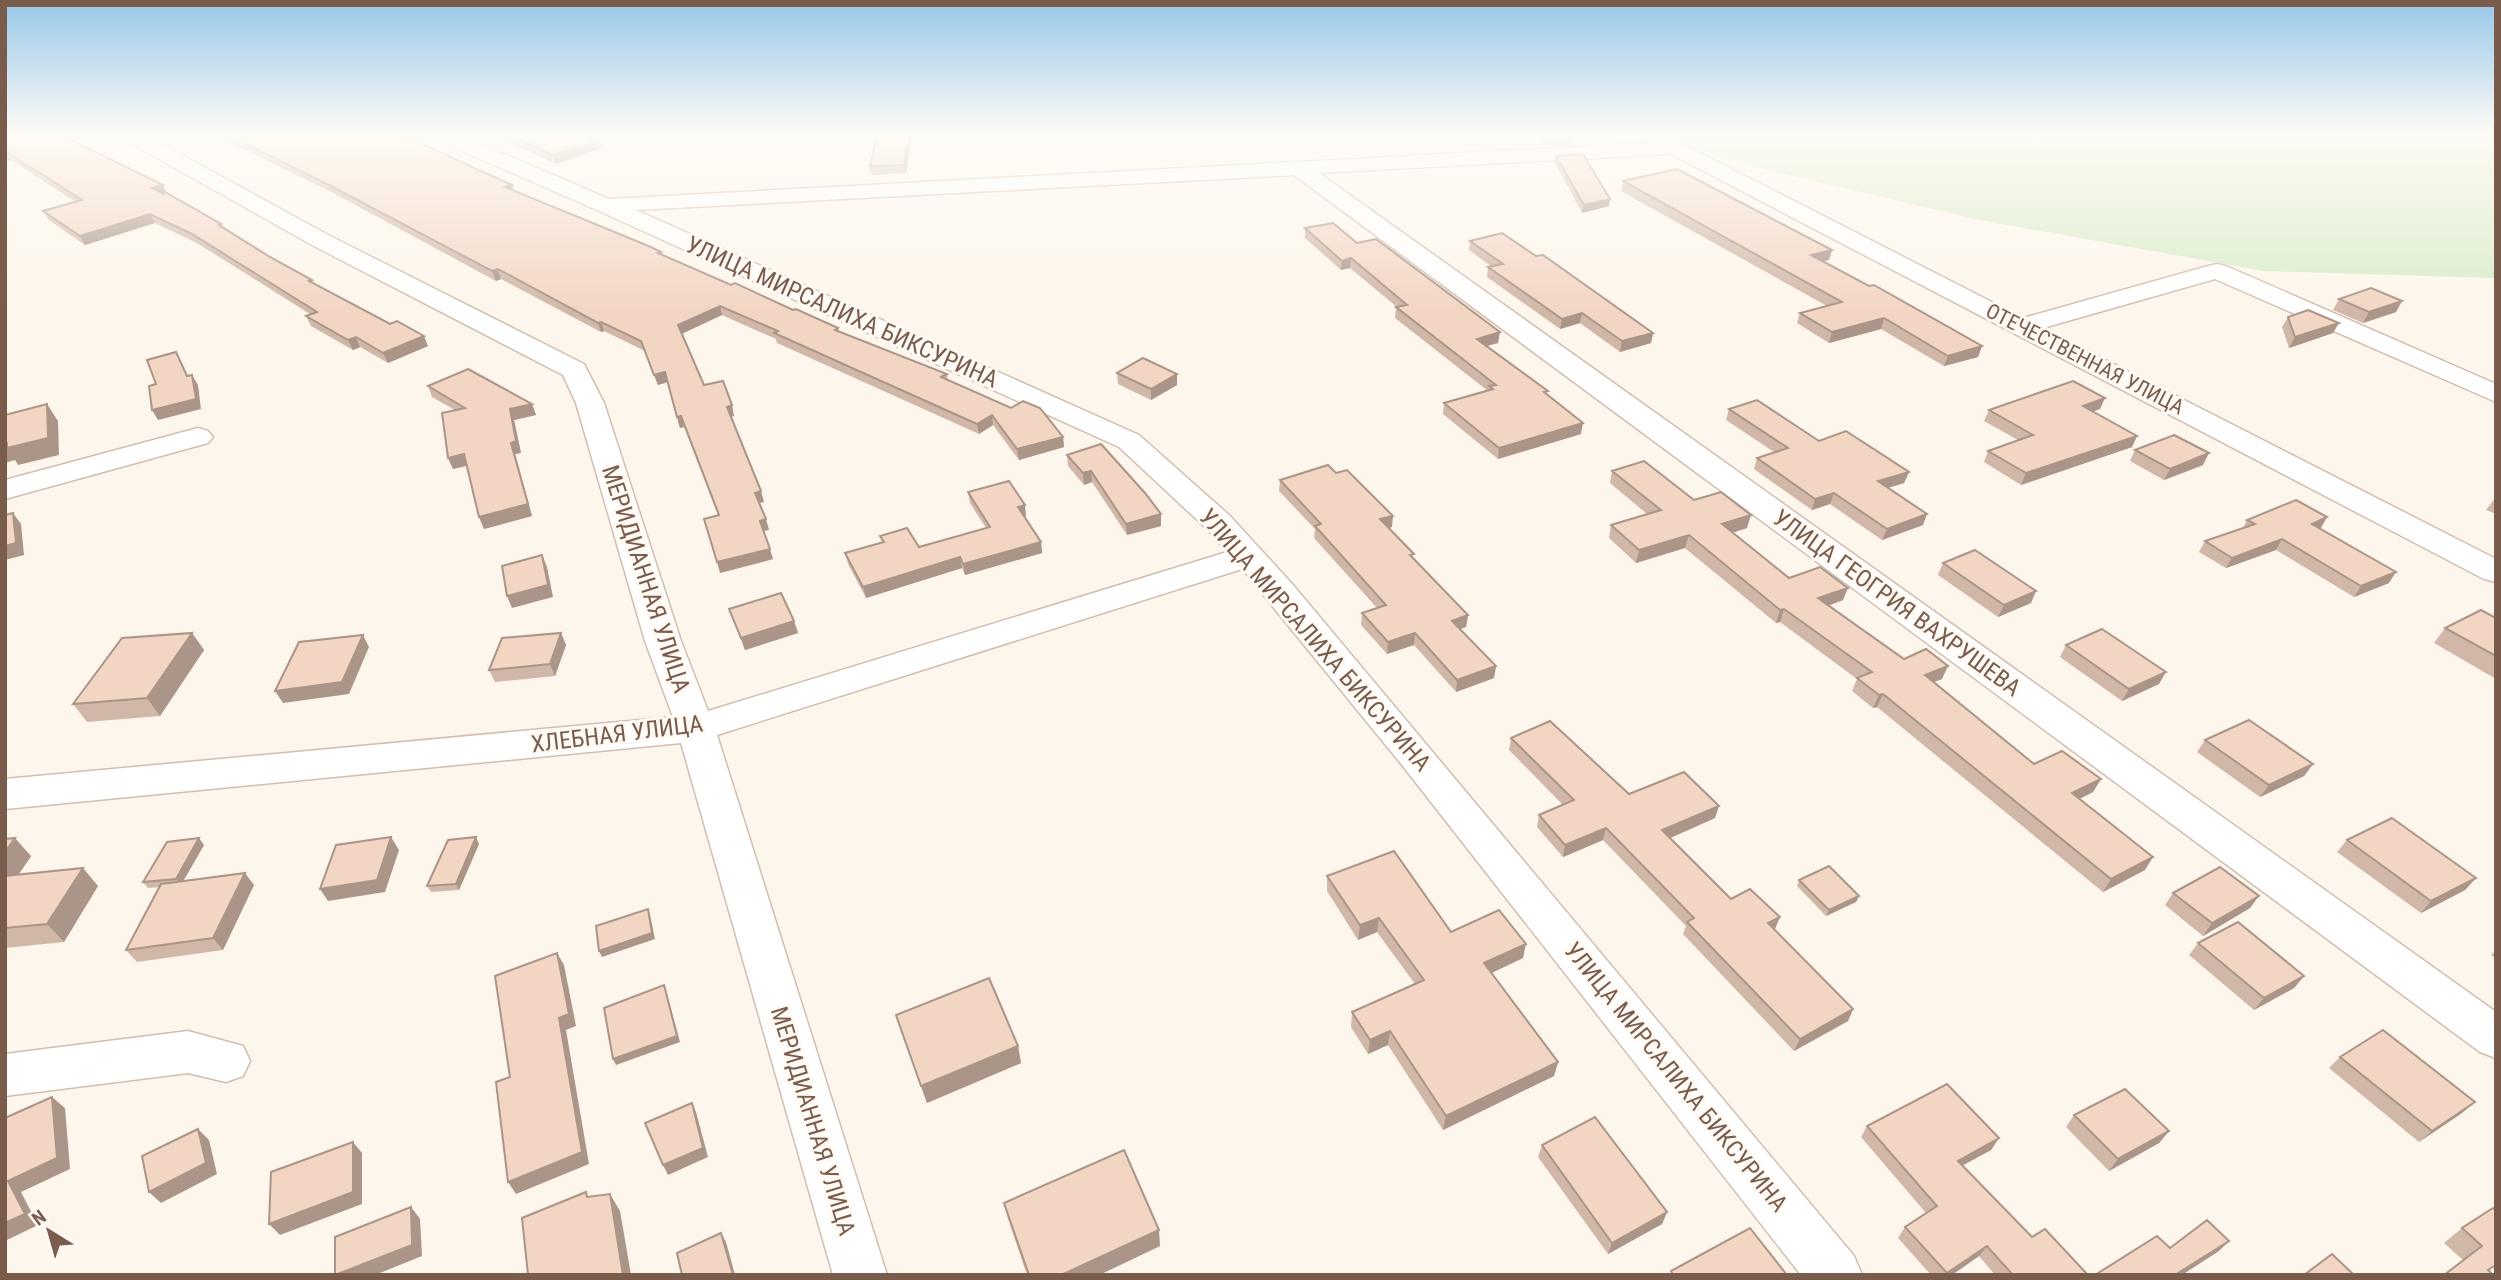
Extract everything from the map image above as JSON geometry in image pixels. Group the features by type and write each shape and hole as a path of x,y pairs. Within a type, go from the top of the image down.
{"street":[{"name":"МЕРИДИАННАЯ УЛИЦА","path":"235,193 320,240 574,370 590,403 663,641 696,728 860,1275"},
{"name":"УЛИЦА МИРСАЛИХА БИКСУРИНА","path":"576,193 1129,441 1219,523 1248,556 1416,755 1835,1275"},
{"path":"605,205 835,193"},
{"name":"УЛИЦА ГЕОГРИЯ ВАХРУШЕВА","path":"1332,193 2496,1038"},
{"name":"ОТЕЧЕСТВЕННАЯ УЛИЦА","path":"1760,193 2496,572"},
{"path":"2021,326 2217,271 2496,394"},
{"path":"2050,318 2496,546"},
{"path":"5,489 198,438"},
{"name":"ХЛЕБНАЯ УЛИЦА","path":"5,794 696,728 1248,556"},
{"path":"5,1074 188,1052 226,1061"}],"green space":[{"path":"1863,193 2496,193 2496,278 2264,271 1980,220"}],"building":[{"path":"71,193 166,193 312,280 309,281 390,324 397,321 424,336 383,353 356,337 348,340 306,316 317,312 192,234 150,214 80,236 43,211 82,200"},
{"path":"344,193 519,193 651,247 661,252 658,253 731,285 735,283 796,309 838,328 835,330 947,374 941,377 1011,408 1023,401 1040,408 1063,437 1017,449 992,415 977,424 720,306 678,325 704,385 723,381 732,405 727,407 761,491 755,493 766,519 760,521 770,549 717,562 704,519 719,515 681,416 677,417 665,372 654,375 641,341 598,323 498,269 492,271"},
{"path":"1577,193 1606,193 1610,199 1584,205"},
{"path":"1644,193 1722,193 1832,250 1811,255 1869,286 1874,285 1982,346 1948,356 1884,318 1832,332 1800,313 1842,302"},
{"path":"1333,223 1357,243 1376,239 1500,332 1477,339 1548,391 1544,392 1583,423 1499,448 1444,403 1493,389 1489,386 1496,385 1396,307 1407,305 1351,258 1342,261 1305,228"},
{"path":"1502,233 1536,256 1543,255 1653,333 1622,341 1582,313 1562,319 1488,267 1503,264 1470,241"},
{"path":"2371,288 2402,301 2369,312 2339,299"},
{"path":"2308,310 2339,323 2295,337 2288,317"},
{"path":"176,352 187,376 192,375 196,399 152,410 149,386 156,384 147,360"},
{"path":"1143,358 1177,374 1151,389 1117,373"},
{"path":"468,369 532,404 510,409 516,441 511,443 528,504 479,517 464,454 448,458 442,413 465,408 428,386"},
{"path":"2073,381 2105,398 2083,406 2137,436 2026,473 1988,451 2033,435 1989,410"},
{"path":"1757,400 1819,441 1846,431 1909,472 1878,481 1927,514 1887,529 1834,493 1815,499 1757,458 1788,448 1729,409"},
{"path":"47,404 48,438 7,448 5,415"},
{"path":"2174,435 2209,453 2170,469 2135,450"},
{"path":"1101,444 1161,514 1126,524 1091,471 1083,473 1067,455"},
{"path":"1644,461 1694,500 1721,492 1751,515 1722,524 1789,578 1820,567 1848,588 1818,598 1904,659 1926,649 1948,666 1925,675 2034,764 2062,751 2101,779 2072,793 2153,857 2111,879 1883,694 1879,695 1857,678 1872,672 1784,609 1780,610 1689,535 1639,550 1611,525 1661,510 1612,471"},
{"path":"1328,465 1336,473 1347,470 1393,516 1380,519 1414,554 1410,555 1468,615 1452,621 1496,666 1457,680 1415,633 1388,642 1362,613 1386,605 1315,526 1321,524 1280,480"},
{"path":"1009,481 1025,505 1018,507 1041,542 963,564 960,557 863,587 845,553 884,542 880,536 907,528 919,547 990,527 968,492"},
{"path":"2296,500 2327,517 2312,524 2396,572 2361,586 2282,539 2232,558 2205,541 2255,524 2247,520"},
{"path":"13,513 16,543 5,546 5,515"},
{"path":"1975,550 2036,591 2004,605 1943,563"},
{"path":"542,555 548,585 507,596 502,566"},
{"path":"781,593 794,621 741,638 729,609"},
{"path":"2481,610 2496,618 2496,656 2445,628"},
{"path":"2102,629 2166,672 2129,689 2066,645"},
{"path":"192,633 147,698 73,704 122,638"},
{"path":"561,633 550,664 489,670 502,638"},
{"path":"363,635 342,682 275,691 299,642"},
{"path":"2249,720 2313,764 2269,785 2205,740"},
{"path":"1550,721 1629,794 1684,772 1719,806 1662,830 1731,899 1750,889 1780,917 1768,923 1853,1009 1800,1039 1687,922 1694,918 1606,828 1565,845 1539,815 1574,800 1511,738"},
{"path":"2392,818 2476,878 2431,901 2347,840"},
{"path":"391,837 377,880 320,889 336,845"},
{"path":"476,837 456,884 427,886 448,840"},
{"path":"15,838 5,852 5,839"},
{"path":"199,838 176,879 143,882 167,842"},
{"path":"1394,851 1451,932 1499,910 1526,944 1484,963 1558,1062 1446,1116 1390,1031 1370,1040 1352,1012 1424,980 1379,918 1360,925 1327,876"},
{"path":"1829,866 1859,896 1829,910 1799,880"},
{"path":"2220,867 2259,896 2212,923 2173,893"},
{"path":"83,868 47,924 5,928 5,876"},
{"path":"245,873 213,938 126,950 161,884"},
{"path":"648,909 652,933 599,951 596,926"},
{"path":"2238,922 2304,976 2264,998 2198,943"},
{"path":"557,953 569,1014 559,1018 582,1152 508,1182 496,1082 510,1077 495,976"},
{"path":"989,978 1018,1046 921,1086 896,1015"},
{"path":"664,985 677,1036 613,1059 604,1008"},
{"path":"2383,1030 2475,1102 2432,1131 2340,1057"},
{"path":"1947,1084 1999,1138 1958,1161 2032,1237 2045,1229 2088,1275 2013,1275 1987,1246 1947,1273 1905,1227 1937,1206 1867,1126"},
{"path":"2125,1089 2169,1131 2118,1159 2074,1115"},
{"path":"52,1097 57,1158 8,1181 25,1214 5,1223 5,1118"},
{"path":"692,1103 703,1148 663,1165 645,1123"},
{"path":"1595,1117 1667,1212 1612,1243 1542,1145"},
{"path":"198,1129 206,1163 149,1192 142,1156"},
{"path":"353,1142 353,1192 269,1224 271,1172"},
{"path":"1124,1150 1159,1230 1061,1275 1029,1275 1004,1203"},
{"path":"586,1192 587,1197 610,1194 623,1275 528,1275 522,1218"},
{"path":"411,1207 412,1245 335,1275 335,1237"},
{"path":"2493,1208 2496,1211 2496,1265 2488,1270 2493,1275 2444,1275 2482,1246 2462,1228"},
{"path":"2207,1220 2229,1241 2175,1275 2095,1275 2157,1236 2170,1248"},
{"path":"1750,1228 1787,1275 1673,1275 1671,1271"},
{"path":"721,1233 733,1275 682,1275 677,1253"},
{"path":"2332,1254 2354,1275 2304,1275"}]}
